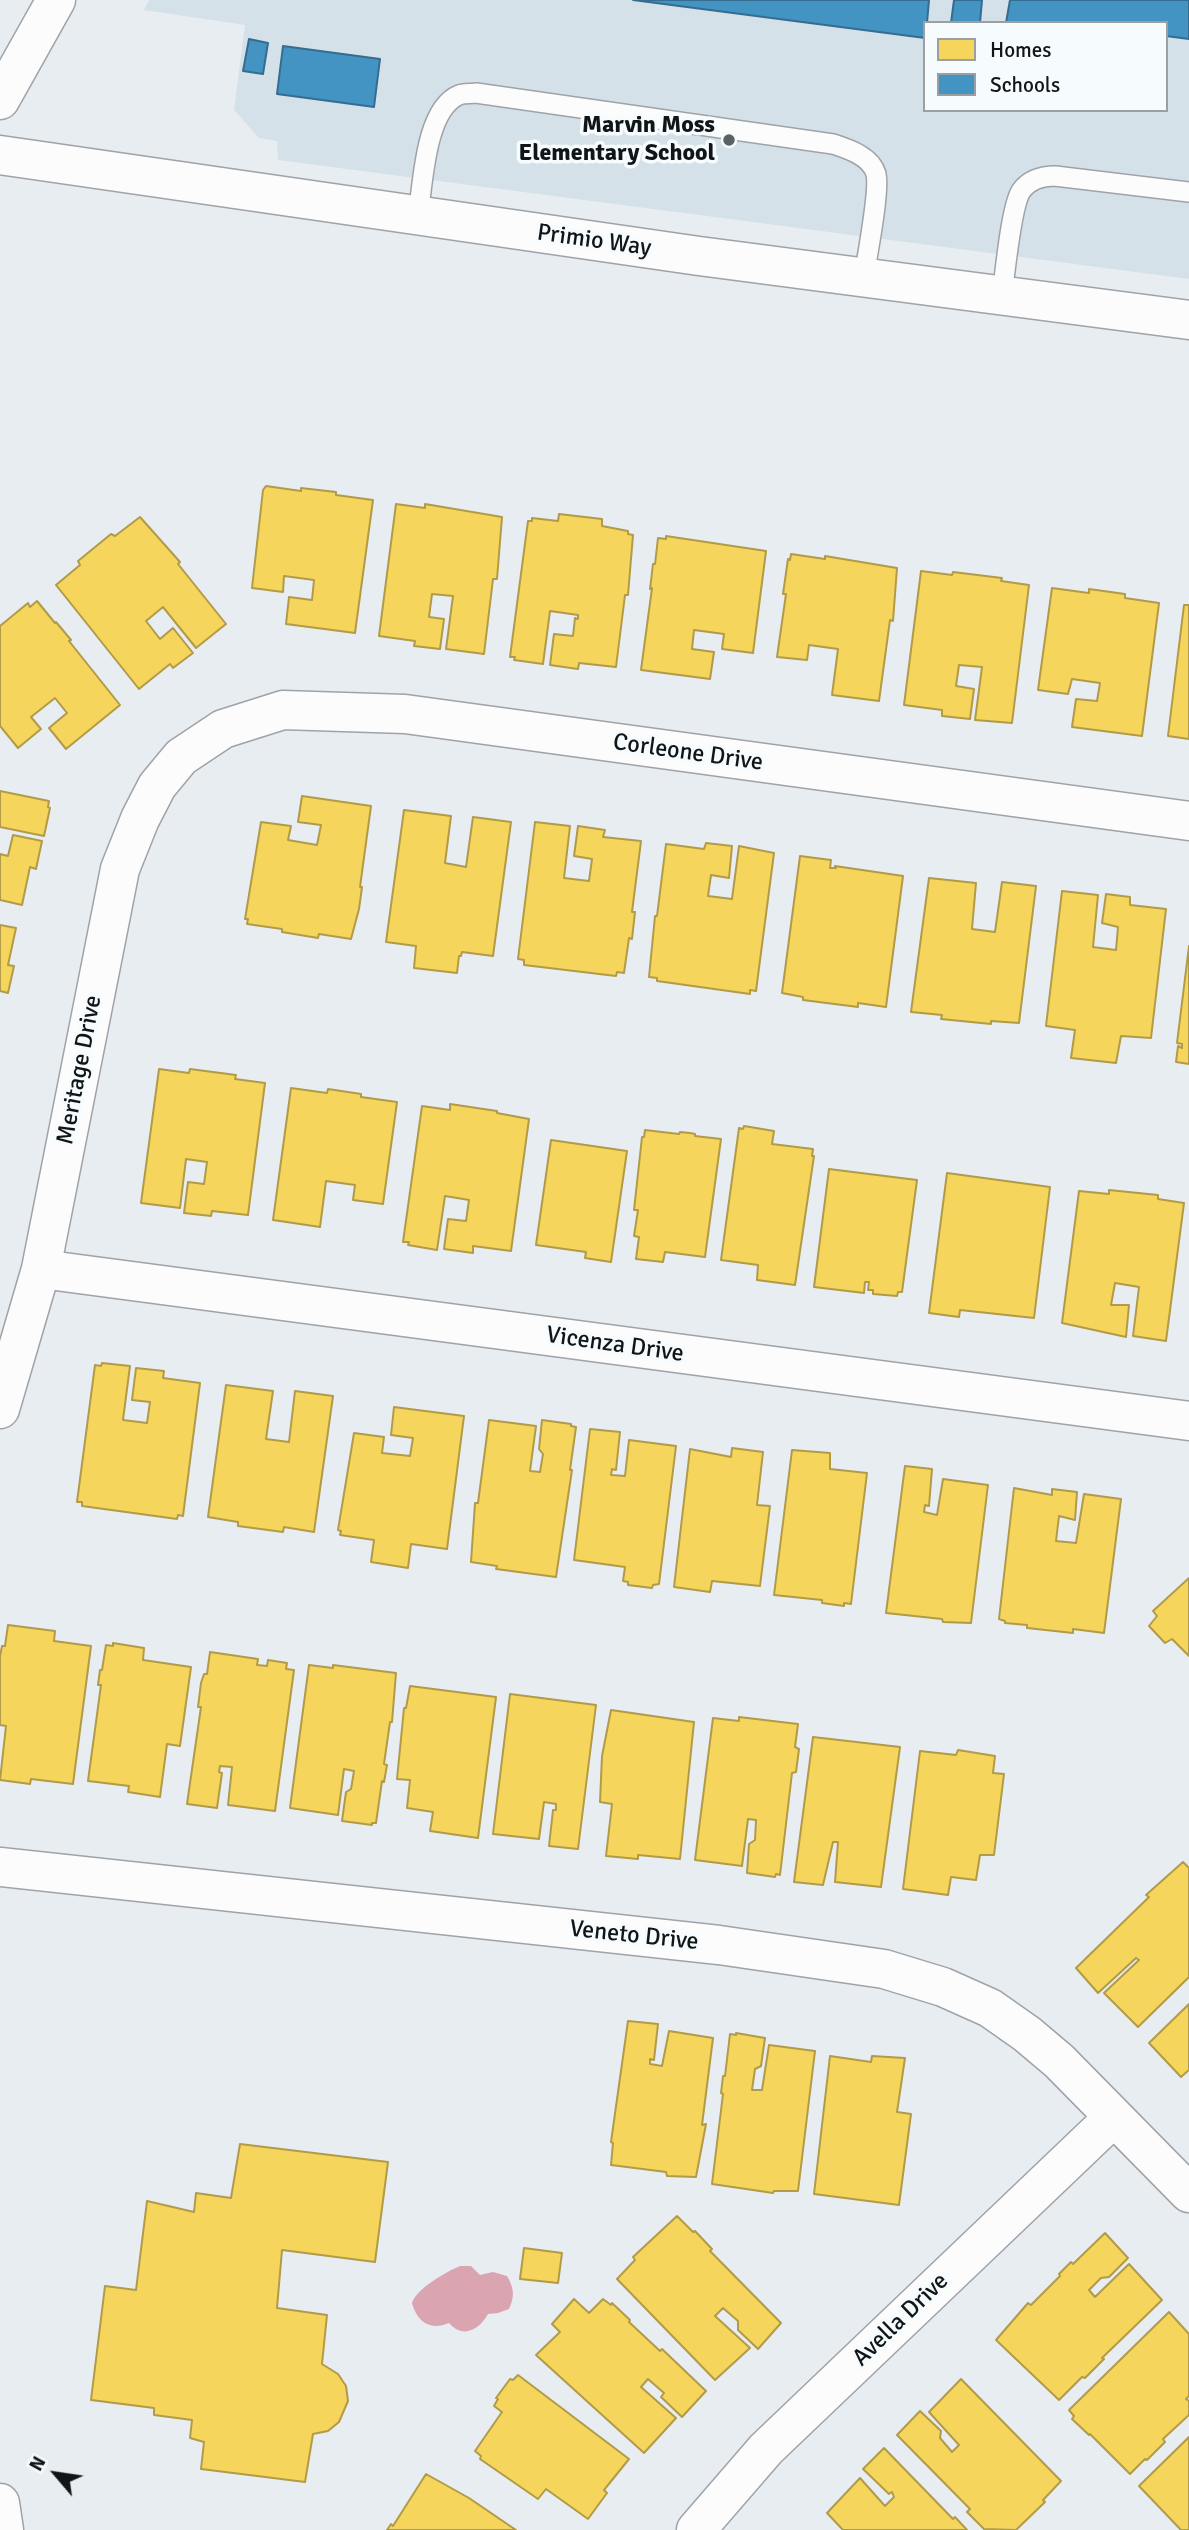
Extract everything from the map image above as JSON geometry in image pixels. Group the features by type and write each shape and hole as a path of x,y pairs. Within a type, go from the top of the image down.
{"street":[{"path":"0,100 56,0"},
{"name":"Primio Way","path":"0,155 699,256 1189,320"},
{"name":"Corleone Drive","path":"194,749 223,729 283,710 405,714 1189,821"},
{"name":"Meritage Drive","path":"0,1409 41,1269 120,869 157,786 181,757 194,749"},
{"name":"Vicenza Drive","path":"41,1269 1189,1421"},
{"name":"Veneto Drive","path":"0,1867 719,1945 884,1969 943,1987 989,2008 1027,2034 1059,2061 1189,2193"},
{"name":"Avella Drive","path":"696,2530 766,2449 1114,2118"},
{"path":"0,2503 4,2530"}],"lane":[{"path":"418,215 429,140 434,125 449,103 459,95 476,93 833,144 852,150 868,161 876,173 876,192 864,278"},
{"path":"1002,295 1016,202 1025,186 1034,180 1055,176 1189,191"}],"shaded area":[{"name":"Marvin Moss Elementary School","path":"149,0 1189,0 1189,279 278,160 277,141 259,138 234,110 245,25 144,10"},
{"path":"460,2266 471,2266 480,2275 493,2272 507,2276 513,2292 509,2309 488,2314 475,2328 465,2331 454,2328 449,2323 436,2326 425,2323 414,2310 412,2303 415,2297 433,2281"}],"building: Homes":[{"path":"266,486 336,492 336,495 373,500 355,633 286,624 289,597 312,600 314,580 284,576 283,592 252,588 263,490"},
{"path":"396,504 425,508 425,504 502,517 497,579 493,579 484,654 446,649 453,596 432,594 429,617 444,619 440,649 414,646 415,641 379,636"},
{"path":"559,514 602,519 602,526 628,531 628,534 633,535 628,595 625,595 616,667 579,663 578,669 550,665 554,634 573,636 575,618 578,619 578,615 550,611 543,664 514,660 515,657 510,657 528,521 532,521 532,518 558,521"},
{"path":"140,517 180,562 178,564 226,624 196,648 163,607 146,621 160,639 173,628 193,653 173,668 170,664 139,689 56,585 80,565 78,561 111,534 115,536"},
{"path":"666,536 766,551 753,653 722,649 724,634 694,630 692,649 714,652 710,679 641,670 653,564 658,538 666,539"},
{"path":"791,554 825,559 825,556 897,568 893,621 890,620 879,701 832,695 838,649 809,645 807,660 777,657 786,594 783,594"},
{"path":"921,571 1002,578 1001,581 1029,585 1012,723 975,720 982,667 959,665 956,686 974,689 970,719 942,716 942,710 904,705"},
{"path":"1052,588 1125,594 1125,598 1159,603 1142,736 1072,727 1076,699 1097,701 1100,683 1072,679 1068,694 1038,690"},
{"path":"37,601 71,640 69,641 120,705 66,749 49,728 67,713 55,698 31,717 41,729 18,748 0,726 0,626 28,603 30,607"},
{"path":"1184,605 1189,605 1189,739 1168,736"},
{"path":"0,791 49,801 44,836 0,827"},
{"path":"302,796 371,806 359,909 351,939 319,934 318,938 282,932 282,929 247,924 248,919 245,919 261,822 291,826 288,840 317,845 321,825 298,822"},
{"path":"404,810 451,816 445,863 466,867 473,817 511,822 493,956 462,952 457,973 414,968 416,946 386,942"},
{"path":"535,822 570,826 564,878 589,881 592,859 574,856 578,826 605,830 603,837 641,841 632,912 635,912 632,939 629,938 624,973 617,972 616,976 524,965 524,960 518,959"},
{"path":"13,835 42,841 36,869 30,867 22,905 0,900 0,854 8,856"},
{"path":"706,843 732,846 729,878 711,875 708,896 732,899 739,846 774,853 756,991 750,990 750,994 657,981 657,978 649,977 666,844 704,849"},
{"path":"800,856 831,860 830,868 836,868 835,866 903,876 886,1007 858,1003 858,1007 803,1000 803,997 782,993"},
{"path":"929,878 976,883 972,929 995,932 1002,882 1036,886 1019,1023 991,1021 991,1024 941,1019 942,1015 911,1012"},
{"path":"1062,891 1098,895 1093,947 1116,950 1118,927 1102,923 1106,894 1130,897 1130,905 1166,909 1151,1038 1121,1036 1116,1063 1071,1058 1075,1030 1046,1026"},
{"path":"0,925 16,928 8,965 14,966 8,993 0,991"},
{"path":"1189,946 1189,1064 1176,1062 1178,1046 1182,1048 1182,1044 1177,1043"},
{"path":"159,1069 189,1073 190,1069 236,1075 235,1079 265,1083 248,1215 212,1211 211,1216 184,1213 188,1182 204,1184 207,1162 186,1159 180,1208 141,1203"},
{"path":"291,1088 327,1093 328,1089 397,1102 383,1204 353,1200 355,1185 326,1181 320,1227 273,1220"},
{"path":"450,1104 529,1119 511,1251 473,1246 473,1253 444,1249 448,1219 466,1221 469,1200 445,1196 437,1250 403,1242 422,1106 450,1110"},
{"path":"744,1126 774,1131 772,1144 813,1149 795,1285 757,1280 758,1265 721,1260 739,1128 743,1129"},
{"path":"645,1130 690,1133 721,1139 705,1257 665,1252 663,1262 636,1259 639,1237 634,1236 638,1210 634,1210"},
{"path":"551,1140 627,1151 611,1262 585,1258 586,1252 536,1245"},
{"path":"829,1169 917,1180 902,1292 898,1292 897,1296 873,1294 873,1290 868,1290 869,1282 865,1282 864,1293 814,1287"},
{"path":"947,1173 1050,1187 1034,1318 960,1310 959,1317 929,1313"},
{"path":"1109,1190 1158,1195 1158,1199 1184,1203 1166,1341 1133,1336 1139,1287 1115,1283 1111,1305 1129,1305 1126,1337 1062,1323 1079,1191 1109,1194"},
{"path":"102,1363 130,1366 123,1420 147,1423 150,1402 132,1400 136,1368 164,1371 163,1378 200,1383 183,1516 178,1515 177,1519 82,1506 82,1502 77,1502 95,1365 101,1366"},
{"path":"226,1385 273,1391 266,1439 289,1442 295,1391 333,1396 314,1532 284,1527 283,1532 238,1526 238,1522 208,1517"},
{"path":"394,1407 464,1416 447,1549 411,1544 408,1568 371,1562 374,1540 340,1535 341,1531 338,1530 354,1433 384,1437 382,1453 410,1456 413,1438 391,1435"},
{"path":"489,1420 536,1426 530,1471 540,1472 543,1454 539,1449 542,1420 576,1427 556,1577 496,1569 497,1566 471,1562 475,1503 478,1503"},
{"path":"590,1429 620,1432 616,1470 612,1469 611,1475 625,1476 629,1440 676,1446 659,1584 653,1585 652,1588 628,1585 628,1582 623,1581 625,1567 574,1560"},
{"path":"732,1448 763,1452 757,1505 770,1506 760,1586 712,1581 710,1592 674,1587 690,1449 731,1457"},
{"path":"792,1450 830,1453 830,1469 867,1473 851,1604 844,1603 844,1606 822,1603 822,1600 774,1595"},
{"path":"905,1466 932,1469 929,1506 925,1505 924,1512 937,1515 943,1479 988,1485 971,1623 943,1622 942,1619 886,1613"},
{"path":"1014,1488 1052,1495 1052,1489 1077,1492 1075,1520 1059,1516 1056,1541 1076,1543 1084,1494 1121,1499 1104,1633 1027,1628 1027,1625 1005,1623 999,1619"},
{"path":"1189,1578 1189,1656 1172,1639 1165,1643 1149,1626 1157,1616 1153,1611"},
{"path":"8,1625 55,1631 54,1641 91,1646 73,1784 31,1779 30,1784 0,1780 6,1726 0,1725 0,1656 2,1646 5,1646"},
{"path":"113,1643 144,1648 143,1660 191,1667 180,1746 167,1744 160,1797 128,1792 129,1786 88,1781 101,1685 98,1685 100,1670 106,1645 113,1646"},
{"path":"210,1652 258,1659 257,1665 267,1666 268,1660 287,1663 286,1669 294,1670 275,1811 228,1805 232,1767 220,1766 219,1772 222,1773 217,1808 187,1804 201,1707 198,1707 201,1683 204,1674 207,1674"},
{"path":"309,1665 333,1668 333,1665 396,1673 392,1722 384,1764 387,1765 376,1823 372,1825 342,1821 346,1792 351,1789 354,1771 344,1769 338,1815 290,1808"},
{"path":"410,1686 496,1697 478,1838 430,1831 433,1812 407,1808 410,1780 397,1779 404,1708"},
{"path":"510,1694 596,1705 578,1849 549,1846 556,1804 544,1802 539,1839 493,1834"},
{"path":"611,1710 694,1722 680,1859 638,1855 638,1859 606,1856 612,1804 600,1802 602,1756"},
{"path":"739,1717 798,1724 796,1772 792,1773 780,1875 776,1874 775,1877 747,1873 749,1844 755,1840 756,1820 748,1819 742,1866 695,1860 713,1718 739,1721"},
{"path":"813,1737 900,1747 881,1887 835,1882 838,1842 833,1842 823,1885 794,1882"},
{"path":"958,1750 995,1756 993,1773 1004,1774 994,1855 980,1855 976,1880 951,1877 948,1895 903,1889 920,1751 956,1755"},
{"path":"1183,1862 1189,1868 1189,1977 1138,2027 1104,1993 1139,1960 1136,1958 1098,1993 1076,1968 1149,1897 1146,1895"},
{"path":"1189,2004 1189,2070 1181,2077 1149,2043"},
{"path":"628,2021 658,2024 654,2060 650,2059 650,2064 662,2066 669,2031 713,2038 702,2125 706,2124 696,2177 667,2176 666,2172 611,2165 611,2142"},
{"path":"730,2034 765,2038 761,2066 755,2069 752,2090 762,2090 769,2045 815,2051 798,2191 773,2193 712,2184 723,2076"},
{"path":"830,2056 871,2062 872,2056 905,2058 897,2112 911,2114 899,2205 814,2194"},
{"path":"240,2144 388,2162 375,2262 282,2250 277,2308 327,2315 322,2364 338,2374 346,2386 348,2401 339,2422 328,2431 313,2434 305,2482 201,2469 204,2442 190,2438 192,2420 154,2415 154,2408 91,2400 105,2286 136,2290 147,2201 194,2212 196,2193 231,2198"},
{"path":"677,2216 695,2231 712,2249 710,2251 781,2323 758,2349 738,2330 738,2321 723,2308 715,2316 750,2348 715,2380 617,2279 635,2260 633,2257"},
{"path":"1105,2233 1128,2258 1109,2277 1101,2278 1089,2290 1095,2297 1129,2264 1162,2300 1085,2378 1082,2377 1059,2400 996,2340 1028,2303 1031,2305 1071,2262 1073,2264"},
{"path":"524,2248 562,2253 558,2283 520,2279"},
{"path":"574,2299 589,2313 603,2299 611,2305 612,2303 629,2322 706,2391 682,2417 661,2397 664,2393 648,2379 641,2387 676,2418 644,2453 536,2355 560,2332 552,2324"},
{"path":"1169,2312 1189,2334 1189,2396 1186,2399 1189,2401 1189,2415 1163,2439 1165,2442 1147,2460 1130,2474 1072,2419 1074,2416 1069,2410"},
{"path":"518,2375 629,2459 604,2490 607,2493 588,2519 546,2489 538,2499 480,2459 481,2456 475,2451 502,2412 494,2406 498,2399 496,2398 510,2379 513,2380"},
{"path":"961,2379 1061,2481 1043,2500 1045,2502 1016,2530 984,2529 967,2512 970,2509 897,2435 920,2411 941,2431 940,2438 952,2452 959,2445 929,2412"},
{"path":"1189,2437 1189,2530 1181,2530 1139,2486"},
{"path":"884,2448 967,2530 843,2530 827,2513 860,2478 885,2506 894,2497 892,2492 889,2494 863,2469"},
{"path":"426,2474 469,2498 516,2530 387,2530 391,2524 393,2526"}],"building: Schools":[{"path":"633,0 929,0 927,21 923,21 923,38"},
{"path":"954,0 982,0 980,21 951,21"},
{"path":"1010,0 1189,0 1189,39 1168,36 1168,21 1006,21"},
{"path":"249,39 268,43 263,74 243,71"},
{"path":"283,46 380,59 374,107 277,94"}],"place":[{"name":"Marvin Moss Elementary School","path":"729,140"}]}
